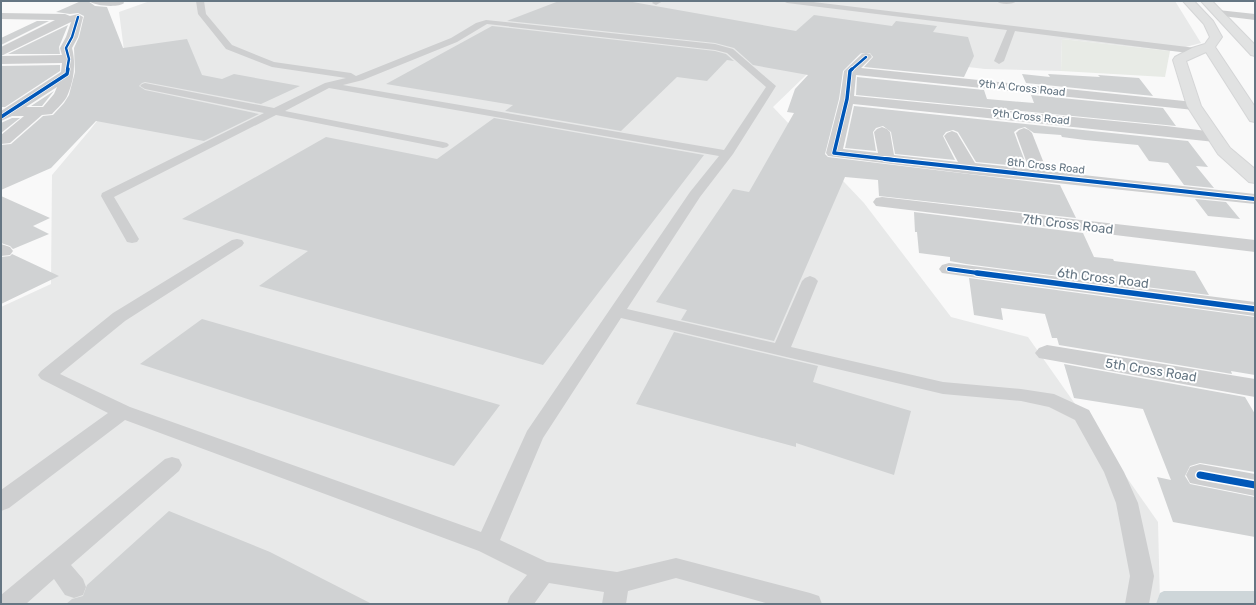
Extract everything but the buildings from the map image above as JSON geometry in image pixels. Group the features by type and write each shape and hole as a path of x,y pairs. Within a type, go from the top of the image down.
{"main road":[{"path":"1188,1 1209,23 1216,37 1202,49 1179,60 1194,106 1224,151 1255,178"},
{"path":"1207,1 1254,50"},
{"path":"1202,49 1255,118"}],"street":[{"path":"94,1 119,3"},
{"path":"1,22 48,6"},
{"path":"1218,13 1255,17"},
{"path":"1,16 78,17"},
{"path":"2,58 62,21 78,17"},
{"path":"5,112 47,111 61,95 67,74 69,59 66,48 72,37 78,17"},
{"path":"848,99 850,71 866,57"},
{"path":"2,58 69,59"},
{"name":"9th A Cross Road","path":"850,71 1194,106"},
{"path":"5,112 67,74"},
{"name":"9th Cross Road","path":"848,99 1215,137"},
{"name":"8th Cross Road","path":"848,99 834,153 1255,199"},
{"path":"1149,101 1166,131"},
{"path":"5,140 39,111"},
{"path":"882,132 887,159"},
{"path":"1024,133 1040,175"},
{"path":"952,136 970,169"},
{"name":"7th Cross Road","path":"882,202 1255,246"},
{"name":"6th Cross Road","path":"949,269 1255,309"},
{"name":"5th Cross Road","path":"1047,353 1255,388"},
{"path":"1200,475 1255,485"}],"lane":[{"path":"200,1 202,14 229,47 272,64 360,78"},
{"path":"787,1 868,6 1012,29 1151,46 1202,49"},
{"path":"816,1 868,6 1151,42 1165,46"},
{"path":"1000,1 1013,1"},
{"path":"132,239 107,196 328,85 360,78 454,40 486,22 715,47 730,51 771,86 727,154 695,195 534,436 487,544"},
{"path":"999,61 1012,29"},
{"path":"328,85 727,154"},
{"path":"145,86 443,145"},
{"path":"237,243 119,317 47,375 123,412 487,544 544,572 616,593 676,568 810,604"},
{"path":"781,349 810,281"},
{"path":"618,312 943,388 1021,395 1054,401 1082,415 1114,472 1127,503 1142,576 1137,604"},
{"path":"1,502 123,412"},
{"path":"8,604 172,465"},
{"path":"56,563 74,587"},
{"path":"519,604 544,572"}],"shaded area":[{"path":"150,1 1175,1 1201,43 1170,51 1062,39 1061,71 985,69 831,51 773,107 864,203 951,317 1028,337 1158,522 1160,604 1,604 1,307 51,284 52,175 90,130 128,81 119,12"},
{"path":"1062,39 1170,51 1165,77 1061,71"}],"waterway":[{"path":"1162,604 1164,597 1255,597"}],"cycle path":[{"path":"1,117 67,74 69,59 66,48 72,37 78,17"},
{"path":"866,57 850,71 847,99 834,153 1255,199"},
{"path":"949,269 1255,309"},
{"path":"1200,475 1255,485"}]}
